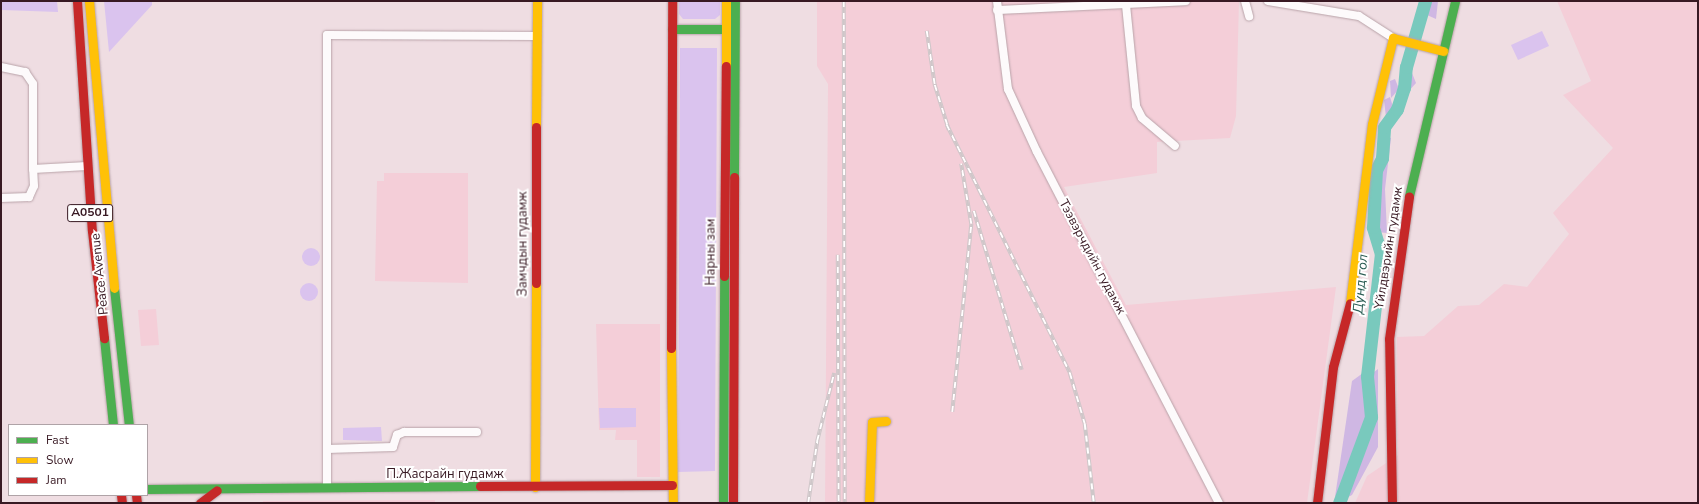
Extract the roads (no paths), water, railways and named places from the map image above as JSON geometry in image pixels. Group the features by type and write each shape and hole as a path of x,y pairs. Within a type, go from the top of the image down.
{"main road":[{"name":"Peace Avenue","path":"77,1 87,166 113,424"},
{"path":"90,6 93,1"},
{"name":"Замчдын гудамж","path":"535,487 537,1"},
{"path":"672,1 673,503"},
{"name":"Нарны зам","path":"726,1 730,29 734,503"},
{"path":"672,29 730,29 735,1"},
{"name":"Yйлдвэрийн гудамж","path":"1392,503 1389,339 1410,191 1439,50 1455,1"},
{"name":"Peace Avenue","path":"90,6 104,194 129,424"},
{"name":"Нарны зам","path":"723,503 730,29"},
{"path":"1317,503 1326,450 1333,367 1352,297 1372,124 1396,39 1439,50"},
{"path":"869,503 872,422 886,421"},
{"name":"П.Жасрайн гудамж","path":"148,488 217,490 672,485"},
{"path":"200,503 217,490"}],"street":[{"name":"Тээвэрчдийн гудамж","path":"997,1 1008,89 1037,152 1219,503"},
{"path":"998,10 1186,1"},
{"path":"1245,1 1249,16"},
{"path":"1268,1 1360,16 1396,39"},
{"path":"1126,5 1136,106 1142,118 1174,146"},
{"path":"327,488 327,35 537,36"},
{"path":"1,67 25,72 33,84 34,186 29,197 1,198"},
{"path":"33,169 87,166"},
{"path":"327,449 393,447 397,435 404,432 476,432"}],"waterway":[{"name":"Дунд гол","path":"1339,503 1371,417 1367,376 1381,254 1373,227 1376,170 1382,158 1384,127 1397,109 1404,88 1406,67 1425,1"}],"railway":[{"path":"844,1 845,503"},
{"path":"927,31 935,85 949,130"},
{"path":"947,125 1070,373 1085,424 1094,503"},
{"path":"952,412 971,224 961,164"},
{"path":"974,211 1022,370"},
{"path":"838,255 839,503"},
{"path":"808,503 817,441 834,373"}]}
